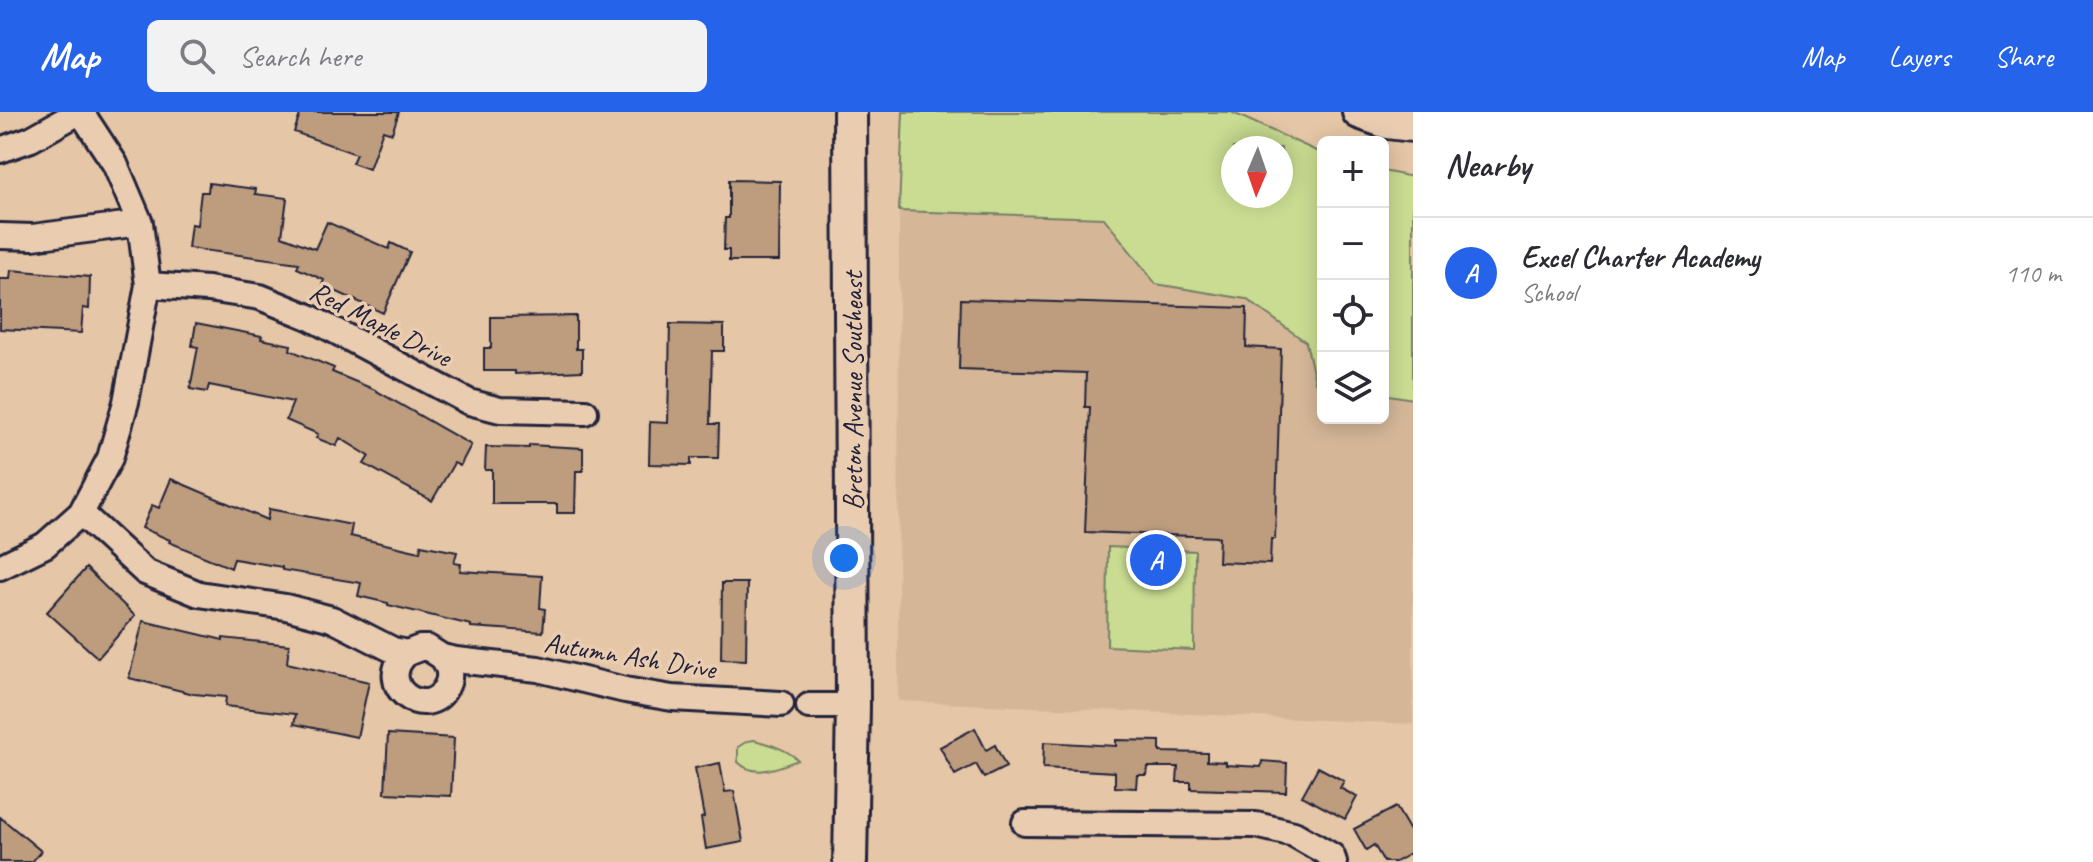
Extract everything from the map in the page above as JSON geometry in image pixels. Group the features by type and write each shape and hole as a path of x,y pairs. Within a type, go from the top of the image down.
{"main road":[{"name":"Breton Avenue Southeast","path":"850,112 853,706 850,862"},
{"path":"1359,112 1387,122 1413,125"}],"street":[{"path":"0,150 31,139 80,112 115,164 140,223 148,285 126,402 110,458 81,513 45,545 0,567"},
{"path":"0,236 33,237 140,223"},
{"name":"Red Maple Drive","path":"148,285 208,289 260,297 309,317 469,402 500,410 585,412"},
{"name":"Autumn Ash Drive","path":"81,513 145,572 199,594 286,607 332,619 382,647 407,653 428,648 454,664 538,669 672,698 781,704"},
{"path":"382,647 396,683 406,697 423,702 439,697 445,690 454,664"},
{"path":"395,675 397,666 407,653"},
{"path":"809,706 853,706"},
{"path":"1025,823 1256,825 1294,834 1332,856 1334,862"}],"shaded area":[{"path":"899,211 1104,218 1156,284 1246,299 1306,342 1317,382 1317,424 1389,424 1389,395 1413,399 1413,724 898,701"}],"green space":[{"path":"903,112 1231,112 1284,136 1221,136 1221,208 1293,208 1293,140 1317,151 1317,382 1306,342 1246,299 1156,284 1104,218 899,211"},
{"path":"1389,172 1413,177 1413,399 1389,395"},
{"path":"1108,547 1195,551 1194,650 1107,646"},
{"path":"754,740 783,750 798,760 767,770 745,767 738,762 738,747"}],"building":[{"path":"301,112 399,112 392,133 383,130 369,169 352,163 356,154 294,132"},
{"path":"729,180 780,181 779,261 729,261 729,250 724,250 725,218 729,218"},
{"path":"209,183 256,189 255,194 287,198 282,236 315,249 327,222 389,249 391,243 410,252 383,313 322,285 324,280 297,268 299,263 188,248 191,224 197,225 201,192 208,192"},
{"path":"11,270 90,277 89,309 83,308 81,333 0,329 0,279 10,279"},
{"path":"961,299 1247,308 1246,347 1281,349 1275,539 1271,539 1270,564 1218,562 1219,537 1085,532 1090,407 1085,407 1086,373 959,369"},
{"path":"576,316 576,349 582,349 582,371 515,374 515,371 484,371 484,348 491,348 491,317"},
{"path":"196,323 291,345 290,350 334,368 332,372 373,389 471,445 460,466 454,463 432,501 364,464 369,456 340,438 336,446 286,420 293,402 209,385 207,392 190,389 198,347 192,346"},
{"path":"670,324 724,325 724,351 712,351 710,424 719,424 718,458 691,458 691,465 649,464 650,422 668,423"},
{"path":"529,445 583,448 583,471 576,471 575,513 557,513 557,504 492,504 492,470 485,470 486,447 529,448"},
{"path":"171,479 267,520 269,509 352,525 350,536 420,552 421,545 457,552 454,563 461,564 460,571 542,576 540,608 545,609 543,632 471,627 388,605 358,596 361,583 234,559 231,568 142,528 152,505 159,508"},
{"path":"86,568 135,616 98,658 47,612"},
{"path":"722,583 747,583 746,660 721,659"},
{"path":"143,621 223,640 289,645 287,663 369,682 357,737 294,724 296,714 225,706 226,697 194,694 129,678"},
{"path":"975,728 986,750 995,745 1006,767 984,778 976,764 955,775 940,747"},
{"path":"388,734 454,738 451,796 385,793"},
{"path":"1116,740 1160,741 1160,752 1207,753 1207,761 1226,762 1226,765 1261,767 1262,761 1287,763 1286,792 1191,789 1191,782 1177,782 1178,767 1148,767 1147,775 1137,775 1136,788 1115,787 1115,772 1043,768 1044,742 1116,746"},
{"path":"720,763 725,792 734,791 743,842 706,849 695,768"},
{"path":"1318,767 1344,781 1340,788 1357,797 1345,819 1302,796"},
{"path":"1396,807 1413,836 1413,852 1395,862 1384,862 1374,845 1366,850 1354,829"},
{"path":"0,817 41,851 32,862 0,862"}],"place":[{"name":"Excel Charter Academy","path":"1156,560"}]}
